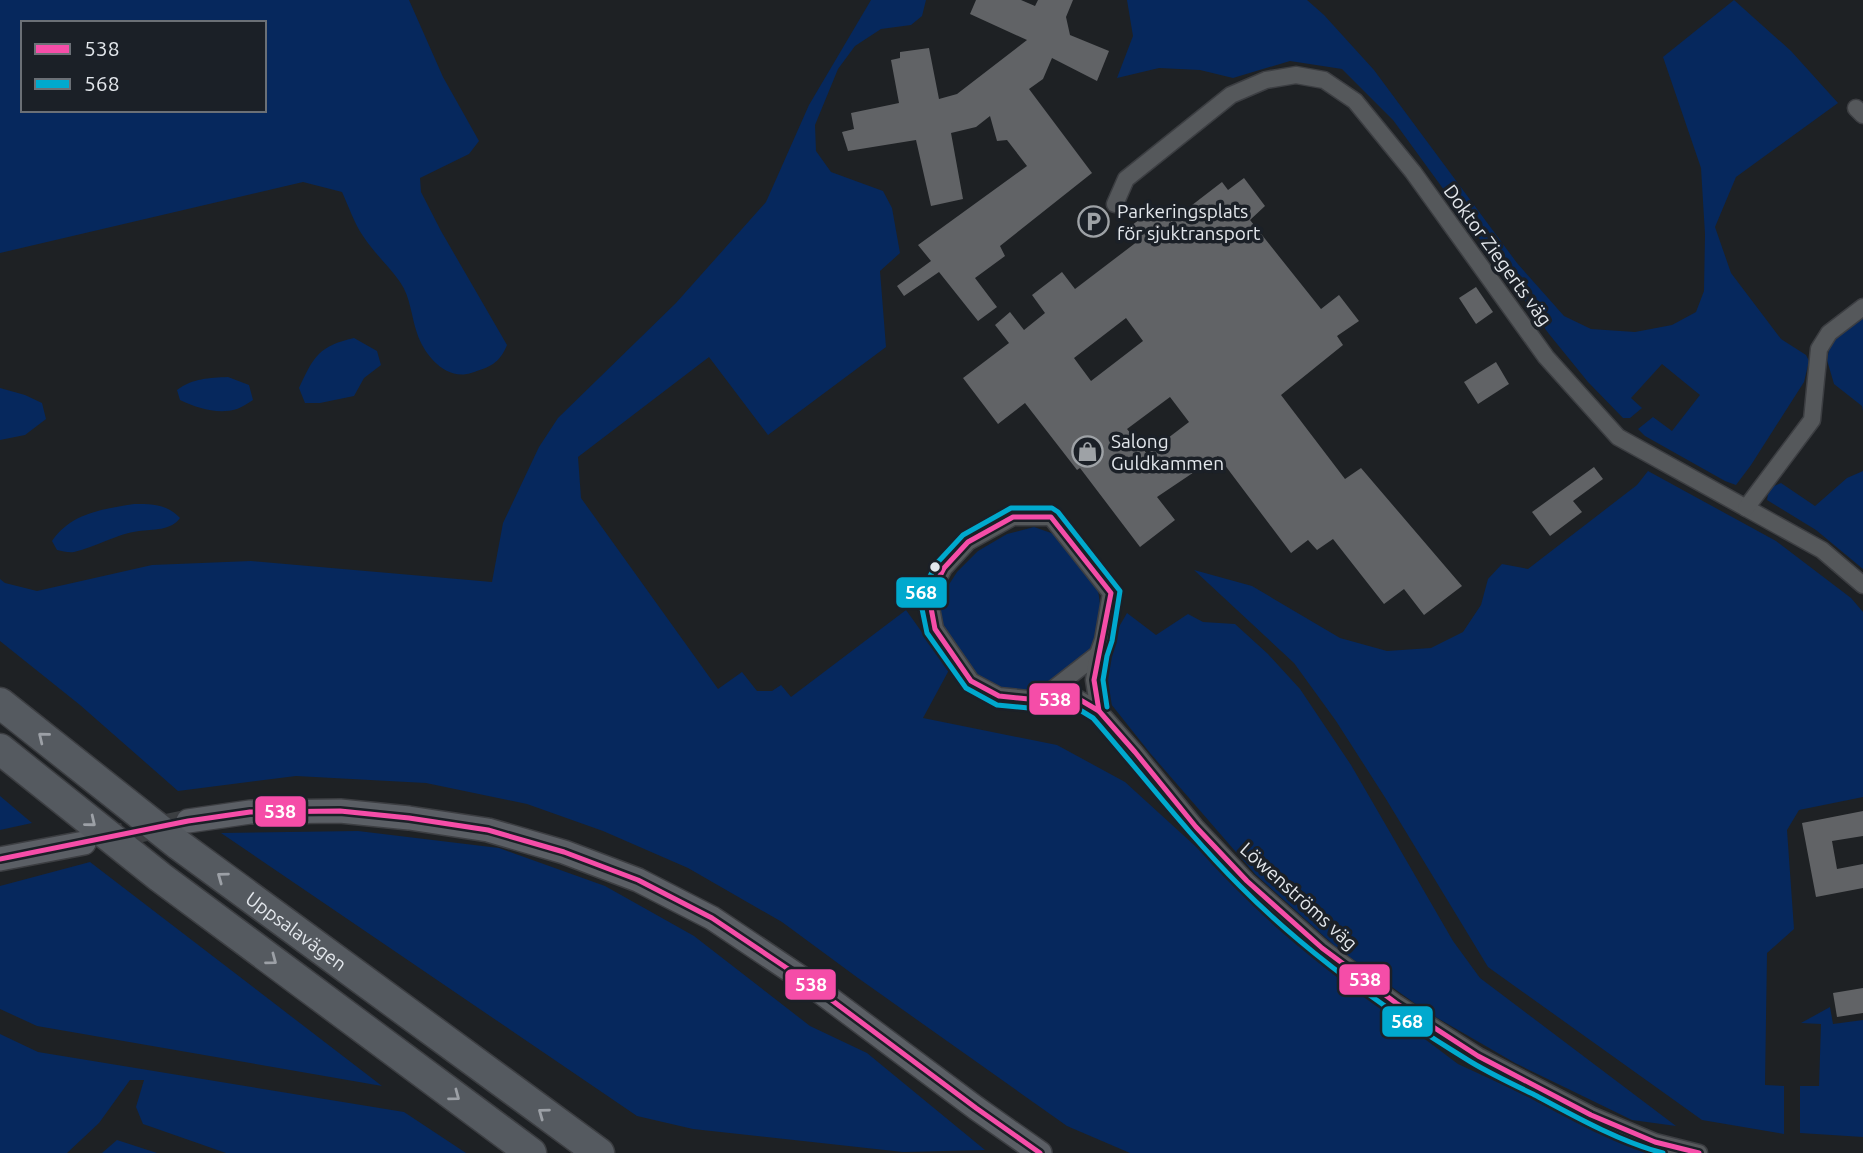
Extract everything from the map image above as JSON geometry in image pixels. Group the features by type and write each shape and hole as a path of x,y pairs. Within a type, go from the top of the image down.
{"highway":[{"name":"Uppsalavägen","path":"0,702 179,845 599,1153"},
{"name":"Uppsalavägen","path":"0,749 160,877 531,1153"}],"street":[{"name":"Doktor Ziegerts väg","path":"1115,204 1126,179 1231,95 1266,80 1296,75 1324,80 1354,101 1413,172 1546,357 1618,437 1822,550 1863,585"},
{"path":"1746,508 1812,420 1819,349 1829,333 1863,307"},
{"name":"Löwenströms väg","path":"1100,712 1094,680 1111,593 1051,517 1013,517 968,542 944,568 929,597 935,629 971,681 999,696 1077,698 1100,712 1196,827 1247,881 1322,948 1396,1003 1478,1056 1591,1115 1655,1142 1699,1153"},
{"path":"1039,699 1098,654"},
{"path":"188,821 250,811 340,811 409,818 488,830 564,852 638,880 712,918 806,981 1040,1153"},
{"path":"0,859 84,842"}],"shaded area":[{"path":"0,0 409,0 443,77 479,141 469,154 420,178 421,192 507,345 501,357 484,369 462,374 445,370 437,364 420,341 404,288 363,236 342,192 303,182 0,253"},
{"path":"871,0 926,0 922,16 911,25 881,29 855,46 838,69 815,125 816,151 831,172 883,191 892,208 900,253 880,271 886,347 768,435 709,357 578,457 581,498 718,689 742,672 757,691 772,691 781,685 791,697 906,610 949,670 923,718 1057,745 1125,782 1216,865 1276,927 1458,1064 1641,1149 1655,1153 1130,1153 1067,1126 782,922 688,868 603,831 527,804 426,783 296,776 178,791 80,705 0,641 0,579 5,583 37,591 152,565 251,561 492,582 503,523 539,447 558,418 676,303 766,202 809,105"},
{"path":"1127,0 1307,0 1374,70 1517,263 1564,316 1591,329 1635,332 1672,325 1696,312 1704,291 1705,234 1701,168 1663,57 1734,0 1791,51 1838,103 1736,177 1715,227 1731,273 1781,339 1806,355 1809,361 1804,382 1736,485 1645,436 1638,429 1653,417 1672,431 1700,395 1662,364 1631,398 1642,408 1630,418 1623,418 1588,382 1549,334 1393,120 1342,69 1290,61 1233,78 1200,70 1159,68 1117,78 1133,36"},
{"path":"1863,316 1863,411 1862,406 1834,384 1827,360 1831,340"},
{"path":"354,338 377,351 381,365 364,378 354,396 320,403 305,403 299,388 314,360 325,349"},
{"path":"228,377 249,385 253,400 237,409 215,411 180,400 177,390 189,383 201,379"},
{"path":"0,388 42,403 46,419 25,435 0,440"},
{"path":"1648,471 1776,541 1851,598 1863,612 1863,797 1799,810 1787,830 1794,929 1767,953 1765,1085 1784,1086 1784,1134 1702,1120 1488,967 1386,799 1336,721 1294,663 1194,570 1252,586 1340,638 1387,651 1431,648 1463,632 1481,605 1488,579 1502,564 1528,569 1637,485"},
{"path":"1863,471 1863,569 1816,530 1767,500 1769,488 1781,483 1815,506 1847,478"},
{"path":"134,504 164,507 180,518 161,529 131,533 74,552 57,550 52,541 68,524 78,518"},
{"path":"1034,527 1054,534 1069,551 1098,590 1102,618 1094,646 1075,665 1036,692 1005,690 980,678 942,626 939,610 941,597 957,572 978,551 1007,534"},
{"path":"1127,613 1156,635 1188,614 1203,622 1235,624 1268,654 1300,689 1351,765 1453,941 1480,978 1676,1126 1632,1120 1515,1063 1427,1012 1337,948 1255,874 1111,704 1104,674 1112,639"},
{"path":"0,796 32,823 0,830"},
{"path":"358,831 499,848 605,886 694,936 810,1026 867,1053 985,1150 903,1152 693,1129 637,1116 221,833"},
{"path":"90,862 382,1086 37,1026 0,1009 0,886"},
{"path":"1830,1007 1833,1024 1863,1020 1863,1137 1800,1133 1800,1086 1819,1086 1821,1024 1801,1023"},
{"path":"0,1034 38,1052 404,1112 466,1153 226,1153 143,1124 136,1107 144,1080 130,1080 99,1123 67,1153 0,1153"},
{"path":"117,1140 157,1153 102,1153"}],"building":[{"path":"976,0 1021,0 1035,6 1038,0 1073,0 1066,17 1070,35 1109,51 1097,81 1052,58 1043,79 1029,89 1092,173 1000,246 1005,256 975,278 997,307 978,321 939,272 904,296 897,286 931,261 918,245 1027,166 1007,140 997,141 990,116 976,127 951,133 963,199 931,206 916,140 848,151 842,132 854,129 851,113 899,103 891,60 900,58 900,52 929,48 939,99 957,94 1027,40 970,14"},
{"path":"1244,178 1265,206 1250,220 1321,309 1339,295 1359,321 1337,336 1343,345 1281,395 1345,479 1361,468 1462,586 1424,615 1404,589 1384,604 1333,539 1317,550 1308,540 1291,553 1218,456 1157,497 1175,520 1140,547 1080,468 1077,470 1025,403 998,424 963,378 1009,343 995,325 1010,312 1024,330 1045,313 1032,295 1062,272 1075,289 1138,241 1128,228 1158,206 1170,222 1222,182 1228,190","holes":["1126,318 1143,341 1091,381 1074,358","1170,397 1189,422 1147,454 1127,429"]},
{"path":"1476,287 1493,312 1476,324 1459,298"},
{"path":"1496,362 1509,384 1478,404 1464,382"},
{"path":"1594,467 1603,479 1573,501 1582,512 1550,536 1532,512"},
{"path":"1863,811 1863,836 1832,841 1837,869 1863,864 1863,888 1816,897 1802,823"},
{"path":"1863,988 1863,1013 1837,1017 1833,993"}],"tunnel":[{"path":"101,839 188,821"}],"transit line":[{"name":"568","path":"1107,707 1103,680 1120,591 1058,512 1052,508 1011,508 963,535 937,563 920,599 927,633 966,688 997,705 1039,709 1075,707 1093,718 1220,866 1321,959 1410,1023 1486,1071 1596,1127 1663,1153"},
{"name":"538","path":"1013,517 1051,517 1111,593 1094,680 1099,711 1077,698 1039,700 999,696 971,681 935,629 929,597 944,568 968,542 1013,517"},
{"name":"538","path":"1099,711 1196,827 1247,881 1322,948 1396,1003 1478,1056 1591,1115 1655,1142 1699,1153"},
{"name":"538","path":"0,859 188,821 250,812 340,811 488,830 564,852 638,880 712,918 806,981 1040,1153"}],"place":[{"name":"Parkeringsplats för sjuktransport","path":"1094,222"},
{"name":"Salong Guldkammen","path":"1088,452"}]}
